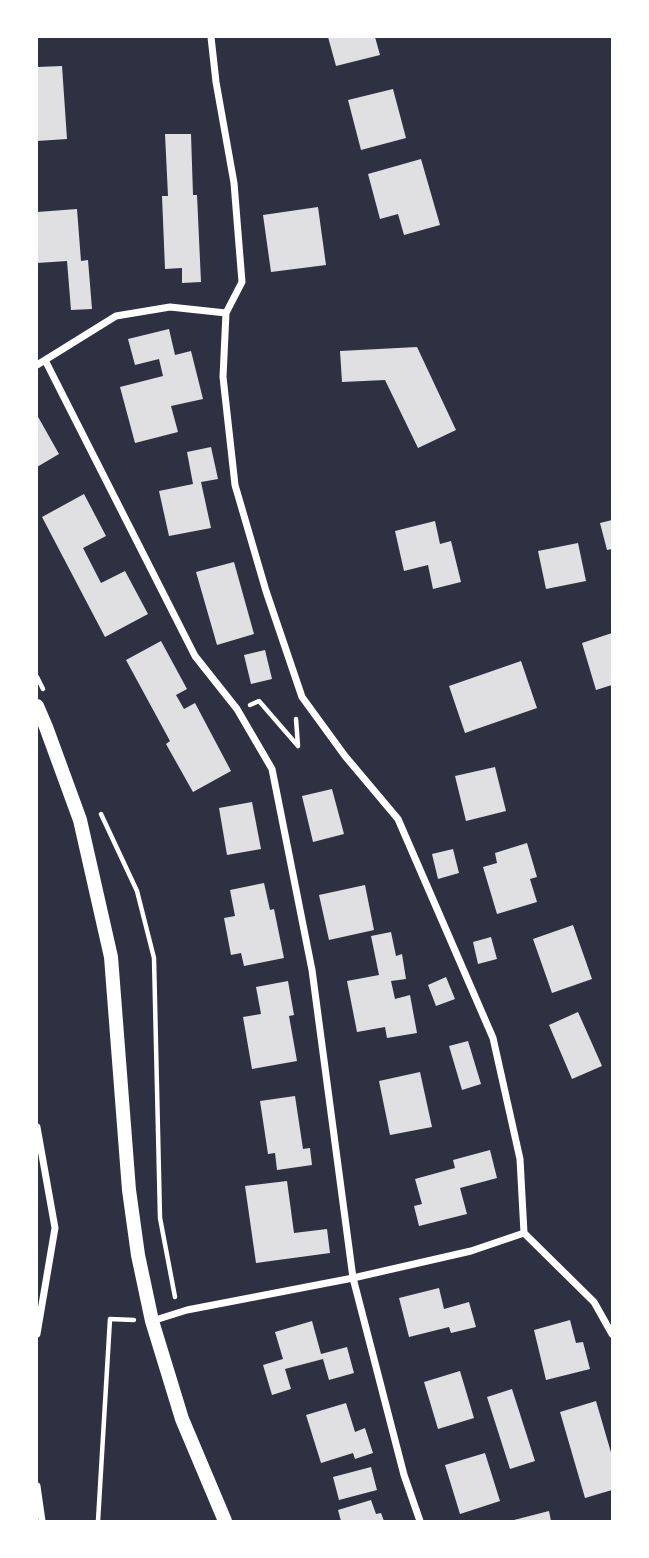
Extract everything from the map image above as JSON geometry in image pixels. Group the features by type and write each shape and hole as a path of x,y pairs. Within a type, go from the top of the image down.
{"main road":[{"path":"37,706 80,820 111,957 129,1190 138,1255 152,1321 183,1419 225,1521"}],"street":[{"path":"211,37 234,183 242,282 226,313 223,377 235,485 266,590 302,697 345,756 398,819 494,1038 520,1159 524,1233 594,1303 612,1334"},
{"path":"37,365 116,316 170,307 226,313"},
{"path":"45,360 195,656 237,709 272,769 312,970 353,1278 404,1475 420,1521"},
{"path":"37,1127 55,1228 37,1334"},
{"path":"152,1321 187,1310 353,1278 471,1251 524,1233"},
{"path":"37,1486 42,1521"}],"path":[{"path":"237,709 259,701 298,747 295,702 302,697"},
{"path":"98,1521 110,1319 152,1321"}],"building":[{"path":"328,37 375,37 380,55 336,66"},
{"path":"62,66 67,139 37,141 37,67"},
{"path":"393,89 406,138 361,150 348,100"},
{"path":"165,134 191,134 193,195 197,195 201,282 182,283 182,268 165,269 162,196 168,196"},
{"path":"421,159 440,225 404,235 398,214 380,219 368,174"},
{"path":"318,207 326,265 271,272 263,215"},
{"path":"77,209 81,261 88,260 92,309 71,310 67,261 37,263 37,212"},
{"path":"169,329 175,355 191,351 203,399 171,406 178,432 135,443 120,387 163,376 159,359 135,365 128,339"},
{"path":"417,347 456,430 418,448 385,380 342,382 340,351"},
{"path":"37,415 59,454 37,467"},
{"path":"211,447 218,479 201,482 211,528 169,536 159,491 193,484 187,452"},
{"path":"84,494 106,536 83,548 101,583 125,571 148,614 105,637 42,517"},
{"path":"612,520 612,549 607,550 600,523"},
{"path":"435,521 440,544 451,541 461,582 433,589 428,565 404,571 395,531"},
{"path":"578,543 586,581 546,589 538,551"},
{"path":"234,562 254,634 217,645 196,572"},
{"path":"612,633 612,685 596,690 582,643"},
{"path":"161,641 187,689 176,695 184,709 195,703 231,771 193,792 166,744 170,741 126,660"},
{"path":"265,650 272,679 251,684 244,655"},
{"path":"521,661 537,708 465,733 449,686"},
{"path":"495,767 506,811 466,821 455,776"},
{"path":"332,789 344,834 313,842 302,796"},
{"path":"252,802 261,849 227,855 219,808"},
{"path":"527,843 537,877 530,879 537,902 497,914 483,867 497,863 495,853"},
{"path":"453,849 459,873 438,879 432,854"},
{"path":"264,883 270,910 274,909 284,958 244,966 241,953 231,955 224,918 235,916 230,890"},
{"path":"365,885 374,930 329,940 319,895"},
{"path":"573,925 592,979 552,993 533,939"},
{"path":"391,932 396,956 402,954 406,979 391,981 395,999 410,995 417,1033 387,1038 385,1027 357,1032 347,981 379,975 371,936"},
{"path":"491,937 497,959 478,964 473,942"},
{"path":"446,977 455,999 436,1006 428,985"},
{"path":"288,981 294,1015 289,1016 297,1061 252,1069 243,1017 261,1014 256,987"},
{"path":"578,1012 602,1066 572,1079 549,1025"},
{"path":"468,1041 481,1084 462,1090 449,1046"},
{"path":"420,1072 432,1127 390,1135 379,1081"},
{"path":"295,1096 303,1149 310,1148 312,1165 277,1170 275,1153 268,1154 260,1101"},
{"path":"490,1150 497,1178 460,1188 467,1214 419,1226 414,1206 422,1204 415,1179 455,1168 453,1160"},
{"path":"287,1181 294,1233 327,1229 330,1253 256,1263 245,1186"},
{"path":"439,1288 444,1309 469,1302 476,1327 451,1333 449,1327 409,1337 399,1298"},
{"path":"570,1320 576,1343 583,1342 590,1369 546,1380 534,1330"},
{"path":"312,1321 321,1354 347,1347 354,1373 329,1380 323,1359 285,1369 291,1389 272,1395 263,1365 283,1359 275,1332"},
{"path":"460,1371 474,1418 438,1429 424,1382"},
{"path":"512,1389 535,1461 510,1469 487,1397"},
{"path":"596,1401 612,1456 612,1490 585,1498 560,1412"},
{"path":"346,1403 355,1432 365,1428 373,1453 355,1459 353,1453 321,1463 306,1415"},
{"path":"485,1453 500,1501 460,1514 445,1465"},
{"path":"371,1467 377,1490 339,1500 333,1477"},
{"path":"371,1500 376,1514 381,1513 384,1521 341,1521 338,1510"},
{"path":"549,1511 551,1521 514,1521 514,1520"}]}
